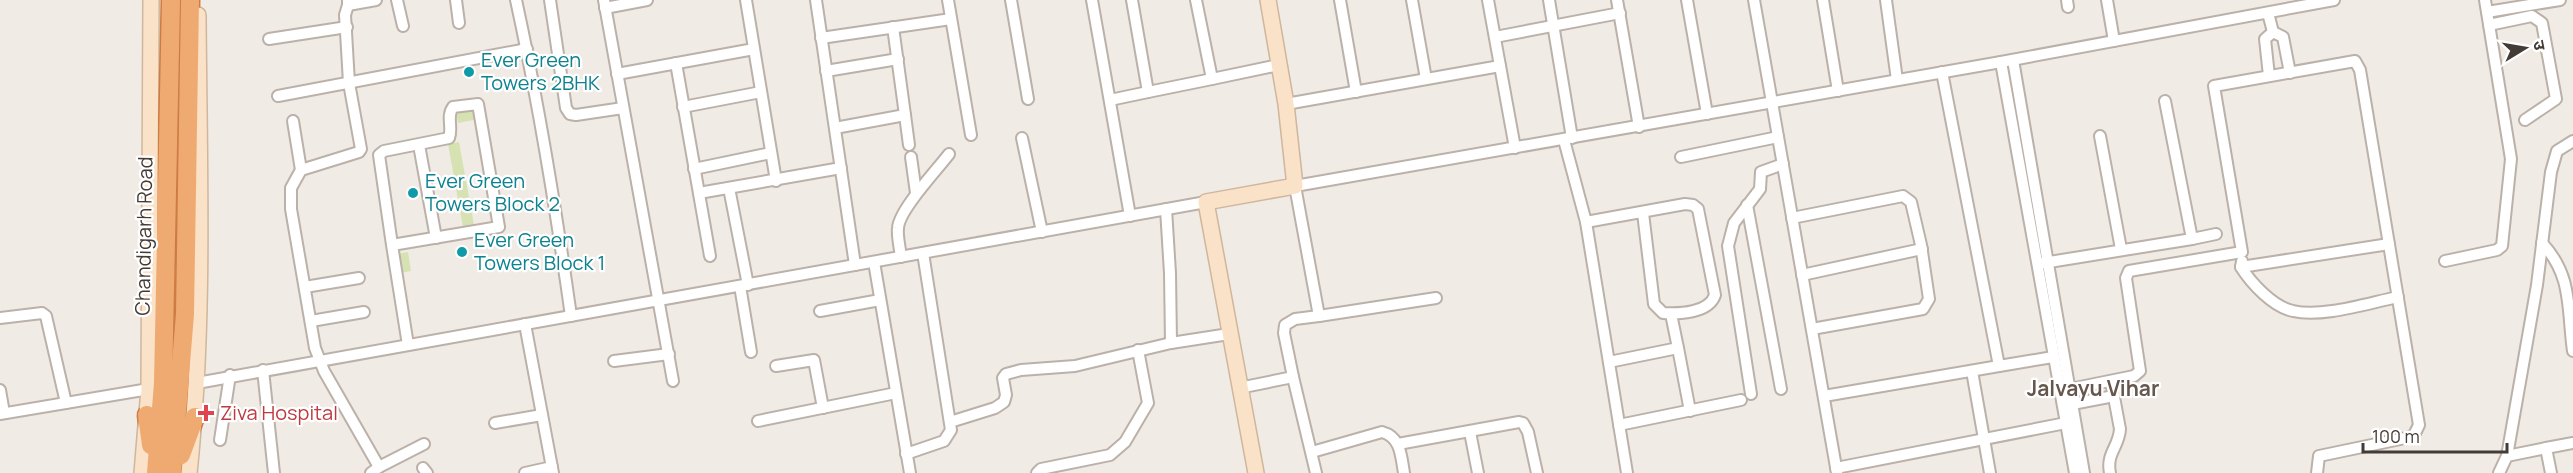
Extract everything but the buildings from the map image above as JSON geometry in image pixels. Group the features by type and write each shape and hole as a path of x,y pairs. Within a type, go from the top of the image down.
{"highway":[{"name":"Chandigarh Road","path":"156,473 172,385 171,0"},
{"path":"173,473 172,385 185,314 190,0"},
{"path":"147,415 156,473"},
{"path":"173,473 195,417"}],"main road":[{"path":"151,0 172,385 195,417 189,473"},
{"path":"142,473 147,415 172,385 200,292 198,0"},
{"path":"1256,473 1206,202 1295,186 1286,104 1268,0"}],"street":[{"path":"301,170 359,152 361,149 349,83 345,15 348,3 376,0"},
{"path":"397,0 403,26"},
{"path":"456,0 459,23"},
{"path":"516,0 553,187 571,316"},
{"path":"550,0 566,108 570,114 623,108"},
{"path":"647,0 605,4 673,381"},
{"path":"746,0 776,181"},
{"path":"816,0 855,266"},
{"path":"948,0 971,135"},
{"path":"1011,0 1028,99"},
{"path":"1092,0 1130,216"},
{"path":"1132,0 1148,92"},
{"path":"1196,0 1212,79"},
{"path":"1340,0 1356,92"},
{"path":"1412,0 1426,79"},
{"path":"1488,0 1515,148"},
{"path":"1549,0 1568,139 1586,222 1627,473"},
{"path":"1617,0 1639,127"},
{"path":"1687,0 1707,114"},
{"path":"1754,0 1837,471 2066,423"},
{"path":"1823,0 1838,91"},
{"path":"1886,0 1897,80"},
{"path":"2107,0 2114,41"},
{"path":"1319,316 1295,186 1639,127 2334,0"},
{"path":"2445,261 2497,250 2502,246 2511,159 2485,0"},
{"path":"2487,12 2560,0"},
{"path":"1495,37 1620,13"},
{"path":"2268,13 2273,32 2283,37 2290,73"},
{"path":"2489,25 2532,16 2542,23 2556,99 2525,120"},
{"path":"822,38 951,19"},
{"path":"268,39 347,27"},
{"path":"893,27 909,146"},
{"path":"2269,76 2265,39 2273,32"},
{"path":"278,96 527,49"},
{"path":"617,74 754,49"},
{"path":"826,71 898,59"},
{"path":"2013,60 2053,357 2065,390"},
{"path":"2001,62 2042,263 2067,405 2084,473"},
{"path":"2317,473 2319,456 2410,437 2418,430 2398,297 2357,64 2350,62 2217,85 2213,89 2242,252 2241,267 2249,279 2280,306 2291,311 2306,313 2341,309 2398,297"},
{"path":"676,63 710,256"},
{"path":"1110,100 1279,65"},
{"path":"1286,104 1500,66"},
{"path":"1942,72 1999,366"},
{"path":"683,107 761,92"},
{"path":"2165,101 2192,239"},
{"path":"392,245 499,227 478,104 453,107 450,111 451,133 449,138 384,151 379,156 392,245 408,345"},
{"path":"835,128 905,115"},
{"path":"293,121 301,170 291,188 291,209 319,360 375,470 424,444"},
{"path":"2100,136 2121,249"},
{"path":"1681,157 1778,137"},
{"path":"1022,138 1041,232"},
{"path":"2499,473 2507,456 2542,243 2551,172 2557,151 2573,141"},
{"path":"419,144 436,238"},
{"path":"694,169 771,153"},
{"path":"901,257 898,228 916,193 949,154"},
{"path":"911,157 916,193"},
{"path":"1619,425 1746,397 1728,246 1734,224 1760,189 1760,177 1763,170 1783,164"},
{"path":"699,193 841,168"},
{"path":"729,188 744,286 751,352"},
{"path":"1792,218 1904,196 1911,202 1922,249 1929,299 1923,309 1812,329"},
{"path":"0,390 2,413 408,345 1206,202"},
{"path":"1586,222 1685,204 1693,205 1698,209 1715,296 1712,304 1706,308 1671,314 1663,313 1654,304 1643,213"},
{"path":"1748,205 1781,389"},
{"path":"1166,209 1171,343"},
{"path":"2042,263 2216,234"},
{"path":"2542,243 2555,257 2567,288 2573,351"},
{"path":"2241,267 2389,244"},
{"path":"1802,275 1922,249"},
{"path":"2065,390 2134,376 2140,371 2126,278 2129,272 2242,252"},
{"path":"906,454 944,441 951,430 923,253"},
{"path":"874,262 910,473"},
{"path":"305,287 359,278"},
{"path":"1316,473 1299,409 1284,333 1285,325 1295,319 1436,298"},
{"path":"820,311 880,300"},
{"path":"311,321 364,312"},
{"path":"0,318 35,313 42,313 46,316 66,403"},
{"path":"1671,314 1690,411"},
{"path":"525,324 552,470 525,473"},
{"path":"950,422 995,408 1004,402 1006,374 1028,369 1075,366 1171,343 1229,334"},
{"path":"1609,362 1678,348"},
{"path":"1037,473 1041,469 1110,455 1125,442 1148,404 1138,350"},
{"path":"614,361 669,354"},
{"path":"1824,396 2053,357"},
{"path":"776,366 814,360 823,408"},
{"path":"263,370 274,473"},
{"path":"1972,371 1990,473"},
{"path":"220,440 230,375"},
{"path":"1239,388 1293,377"},
{"path":"2110,473 2108,460 2120,437 2111,381"},
{"path":"758,421 896,393"},
{"path":"2067,405 2114,396"},
{"path":"2067,405 2066,423 2075,473"},
{"path":"495,423 542,415"},
{"path":"1398,444 1511,423 1523,423 1528,432 1538,473"},
{"path":"1312,452 1382,432 1390,434 1398,444 1404,473"},
{"path":"1470,432 1478,473"},
{"path":"2507,456 2573,443"},
{"path":"2546,448 2551,473"}],"green space":[{"path":"477,108 479,119 458,123 456,113"},
{"path":"459,142 474,225 463,227 448,144"},
{"path":"408,252 411,271 400,273 397,254"}],"place":[{"name":"Ever Green Towers 2BHK","path":"469,72"},
{"name":"Ever Green Towers Block 2","path":"413,193"},
{"name":"Ever Green Towers Block 1","path":"462,252"},
{"name":"Ziva Hospital","path":"206,413"}],"district":[{"name":"Jalvayu Vihar","path":"2093,389"}]}
